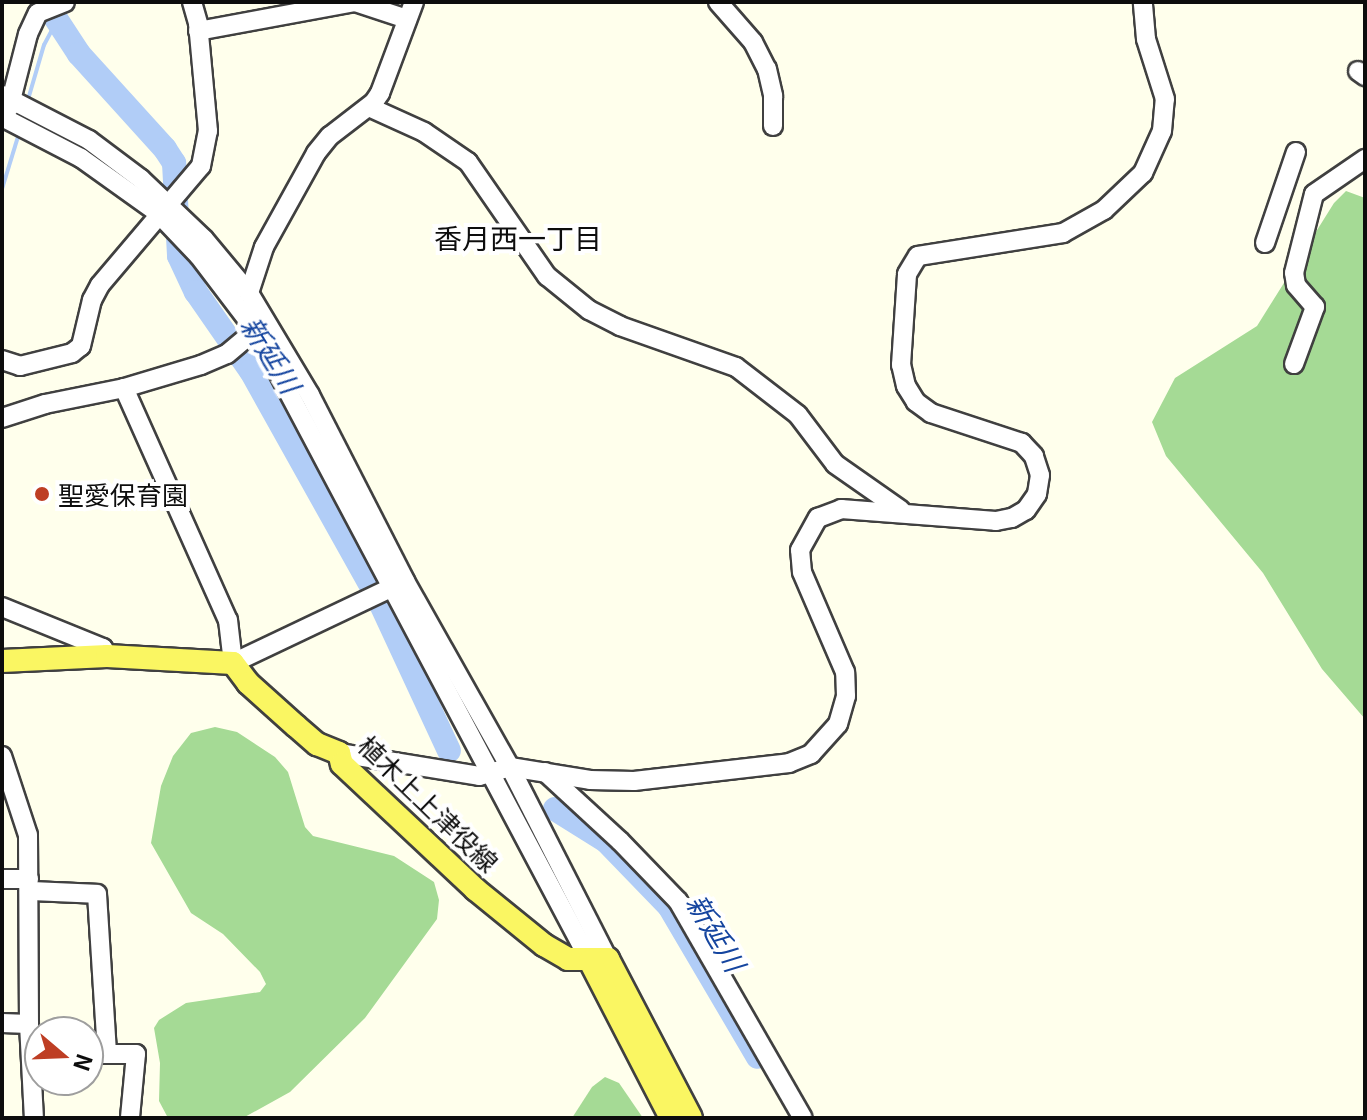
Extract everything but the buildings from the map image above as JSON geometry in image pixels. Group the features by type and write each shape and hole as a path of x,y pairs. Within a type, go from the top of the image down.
{"main road":[{"path":"2,661 107,656 233,663"},
{"name":"植木上上津役線","path":"233,663 248,683 317,744 339,753 342,764 475,889 544,945 568,959 599,960"},
{"path":"599,960 671,1118"},
{"path":"599,960 691,1118"}],"street":[{"path":"2,360 20,366 72,353 81,346 92,300 100,285 164,208 190,182 207,152 208,131 198,31 192,2"},
{"path":"198,31 355,2 411,11 380,93 369,107 330,136 316,153 264,247 249,293"},
{"path":"718,2 753,42 767,69 773,96 773,126"},
{"path":"339,753 479,776 510,767 590,780 634,781 789,763 811,754 838,724 846,696 845,672 802,572 800,550 818,518 841,509 903,511 978,521 1012,518 1026,510 1037,494 1040,475 1034,456 1022,443 931,413 916,402 906,386 901,365 907,274 918,256 1063,233 1104,210 1143,173 1162,131 1165,99 1146,39 1143,2"},
{"path":"62,3 38,13 7,98 4,118 81,158 164,208 199,256 262,326"},
{"path":"7,98 89,140 164,208 249,293 262,326 398,585 490,771 599,960"},
{"path":"369,107 424,132 468,162 547,276 589,310 620,326 736,367 798,415 835,464 903,511"},
{"path":"1265,243 1296,152"},
{"path":"1294,364 1315,307 1296,285 1294,273 1307,213 1314,194 1365,159"},
{"path":"1278,207 1307,213"},
{"path":"2,418 45,404 124,388 227,354 262,326"},
{"path":"124,388 228,620 233,663 398,585"},
{"path":"398,585 510,767 599,960"},
{"path":"2,607 103,648 107,656"},
{"path":"2,756 28,835 29,1016"},
{"path":"545,772 620,841 678,901 803,1118"},
{"path":"2,879 97,894 97,1016"},
{"path":"2,1023 24,1024"},
{"path":"104,1054 136,1054 130,1118"},
{"path":"34,1118 35,1096"}],"green space":[{"path":"1346,191 1365,198 1365,719 1322,669 1263,573 1166,456 1152,422 1175,378 1257,326 1334,203"},
{"path":"215,727 237,732 275,757 288,772 305,827 313,836 394,856 434,882 439,900 437,919 365,1018 290,1092 243,1118 168,1118 159,1101 160,1063 154,1028 159,1020 186,1003 260,992 266,984 260,972 223,934 191,913 151,843 161,786 173,756 191,733"},
{"path":"605,1077 619,1083 643,1118 572,1118 592,1087"}],"waterway":[{"name":"新延川","path":"45,2 79,54 165,149 174,163 179,256 196,292 251,371 379,600 449,751"},
{"path":"27,103 44,45 57,21"},
{"path":"2,189 20,130"},
{"name":"新延川","path":"555,809 606,841 669,906 758,1057"}],"place":[{"name":"聖愛保育園","path":"42,494"}],"district":[{"name":"香月西一丁目","path":"518,237"}]}
